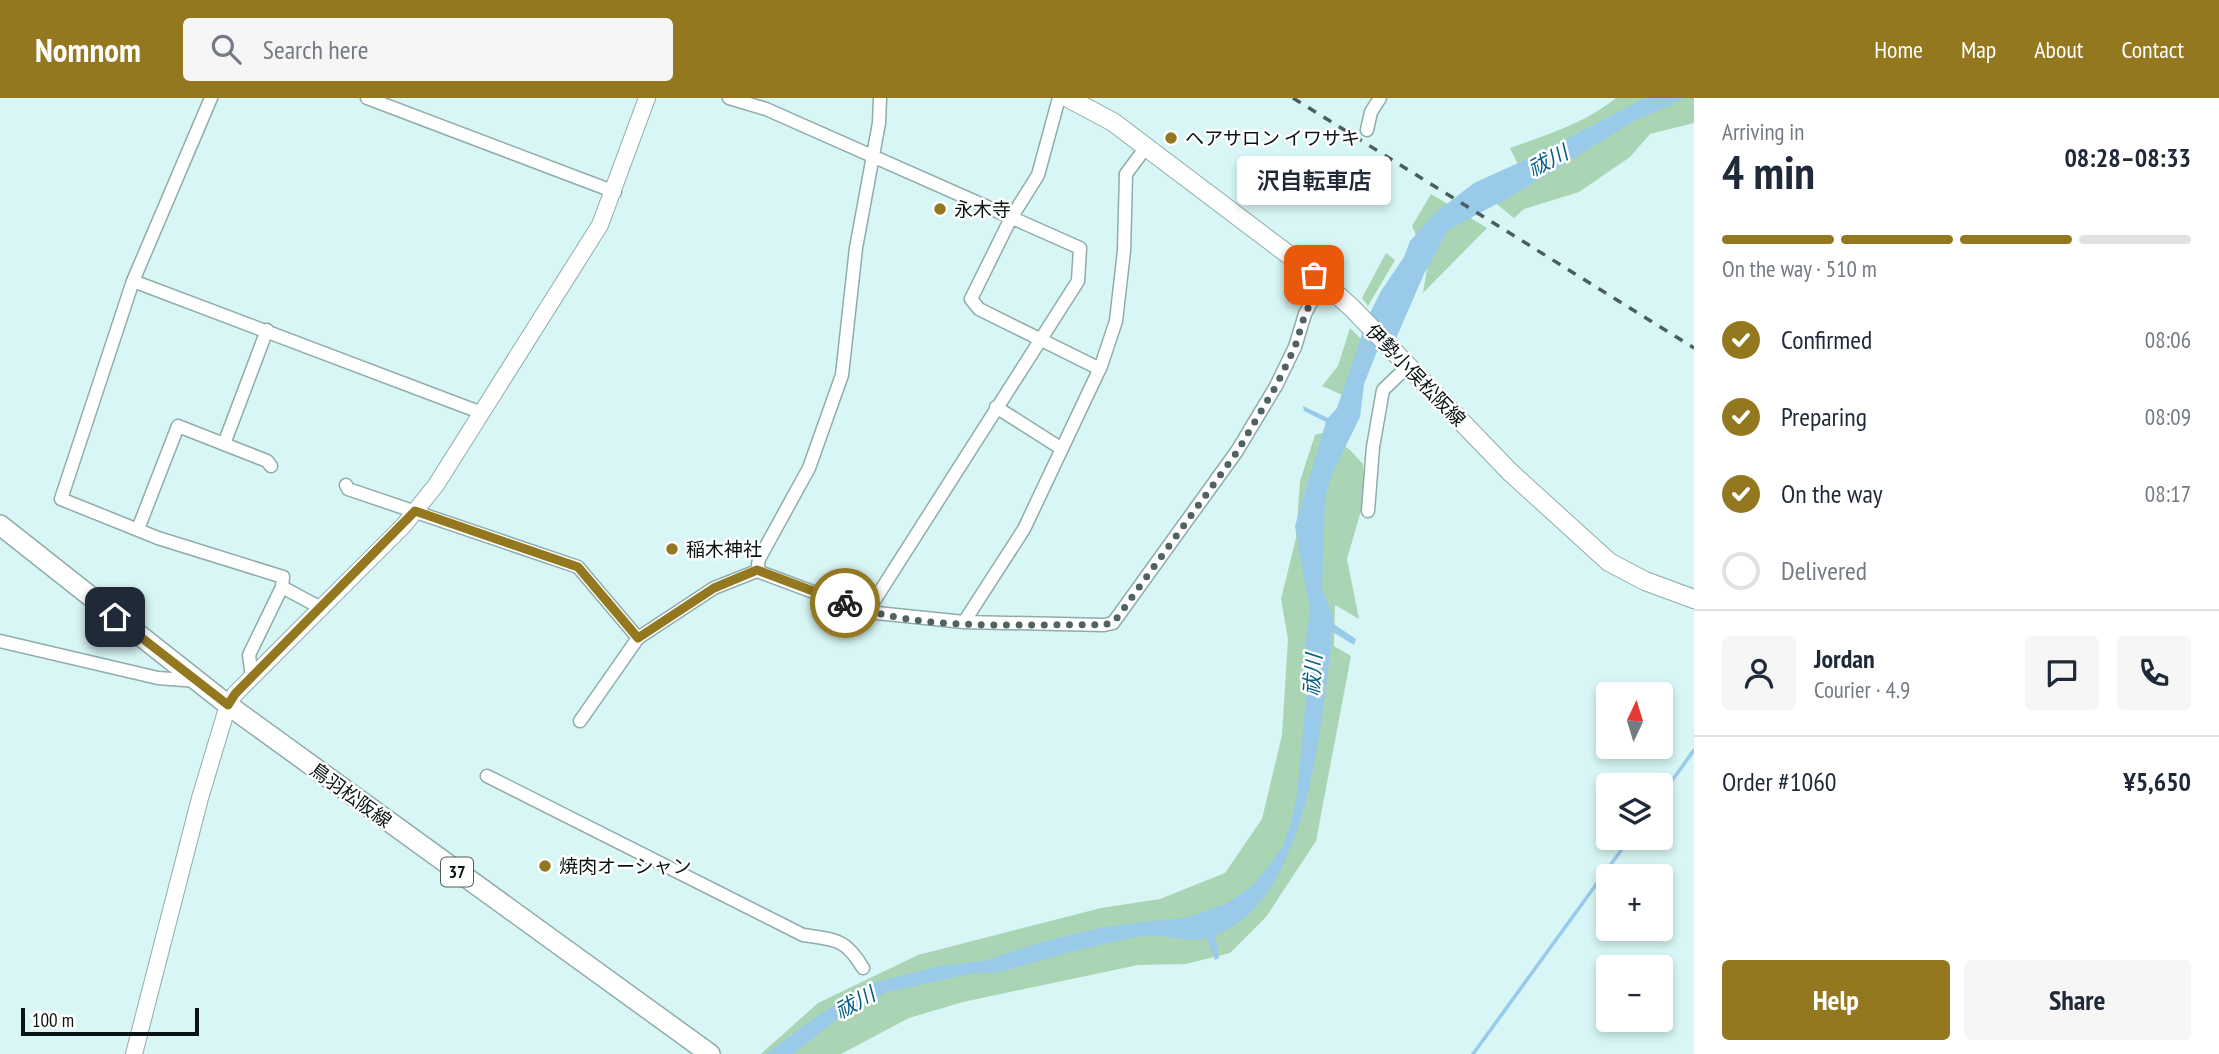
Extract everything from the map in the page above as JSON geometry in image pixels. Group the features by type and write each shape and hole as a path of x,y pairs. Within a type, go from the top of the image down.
{"main road":[{"name":"伊勢小俣松阪線","path":"1068,98 1099,114 1146,147 1322,282 1352,308 1520,482 1609,562 1645,581 1694,599"},
{"name":"鳥羽松阪線","path":"0,525 228,705 710,1054"}],"street":[{"path":"211,98 133,281 61,499 186,548 283,577 282,587 249,655 252,677"},
{"path":"367,98 615,192"},
{"path":"134,1054 203,786 228,705 252,677 415,511 482,413 582,257 615,192 647,98"},
{"path":"729,98 766,109 1080,248 1078,281 867,612"},
{"path":"757,570 759,559 809,468 842,375 856,248 880,98"},
{"path":"1059,98 1038,175 1011,218 971,299 972,304 1100,369"},
{"path":"1367,130 1371,112 1380,98"},
{"path":"964,622 1024,528 1100,369 1116,321 1124,251 1126,174 1146,147"},
{"path":"133,281 482,413"},
{"path":"580,720 638,638 714,588 757,570 867,612 964,622 1104,625 1114,622 1237,452 1276,386 1295,347 1305,314 1322,282"},
{"path":"224,444 267,330"},
{"path":"1368,511 1373,446 1383,390 1406,364"},
{"path":"996,407 1062,449"},
{"path":"138,529 178,426 271,466"},
{"path":"346,485 348,488 578,567 638,638"},
{"path":"282,587 321,608"},
{"path":"0,641 158,678 197,681"},
{"path":"487,776 803,935 842,941 851,949 863,968"}],"green space":[{"path":"1616,98 1694,98 1694,123 1650,134 1630,157 1579,192 1524,209 1514,218 1494,202 1528,185 1510,148 1579,121"},
{"path":"1431,194 1487,228 1423,293 1428,262 1412,226"},
{"path":"1386,253 1395,260 1368,306 1362,298"},
{"path":"1350,328 1363,341 1345,396 1322,386 1338,366"},
{"path":"1321,433 1349,449 1363,464 1365,497 1347,559 1359,619 1335,605 1334,646 1351,656 1316,841 1266,917 1230,953 1186,964 1138,965 963,1002 909,1018 841,1054 761,1054 818,1003 918,955 1101,908 1160,899 1225,873 1262,819 1282,735 1288,639 1281,599 1296,538 1300,481 1315,435"}],"water":[{"name":"祓川","path":"1645,98 1687,98 1634,121 1517,193 1448,230 1424,274 1394,343 1378,349 1364,384 1360,417 1332,474 1325,499 1322,590 1333,615 1332,623 1356,639 1354,645 1331,631 1331,649 1314,767 1289,851 1271,887 1246,916 1215,935 1219,958 1215,960 1207,938 1192,940 1152,935 1125,939 996,973 974,973 887,992 836,1020 793,1054 766,1054 820,1014 877,982 940,966 983,961 1049,940 1104,927 1189,917 1225,904 1254,885 1283,846 1297,795 1309,667 1304,658 1310,610 1295,526 1326,422 1304,411 1303,406 1328,418 1337,408 1368,317 1381,291 1404,257 1410,241 1434,214 1474,183 1534,156"}],"waterway":[{"path":"1673,779 1694,750"},
{"path":"1473,1054 1621,850"}],"railway":[{"path":"1293,98 1694,348"}],"way so far":[{"path":"845,603 867,612 917,619 1104,625 1114,622 1183,523 1237,452 1273,391 1295,347 1305,314 1322,282 1314,275"}],"place":[{"name":"ヘアサロン イワサキ","path":"1171,138"},
{"name":"永木寺","path":"940,209"},
{"name":"沢自転車店","path":"1314,275"},
{"name":"稲木神社","path":"672,549"},
{"name":"焼肉オーシャン","path":"545,866"}],"route":[{"path":"115,617 228,705 235,694 415,511 578,567 638,638 714,588 757,570 845,603"}]}
